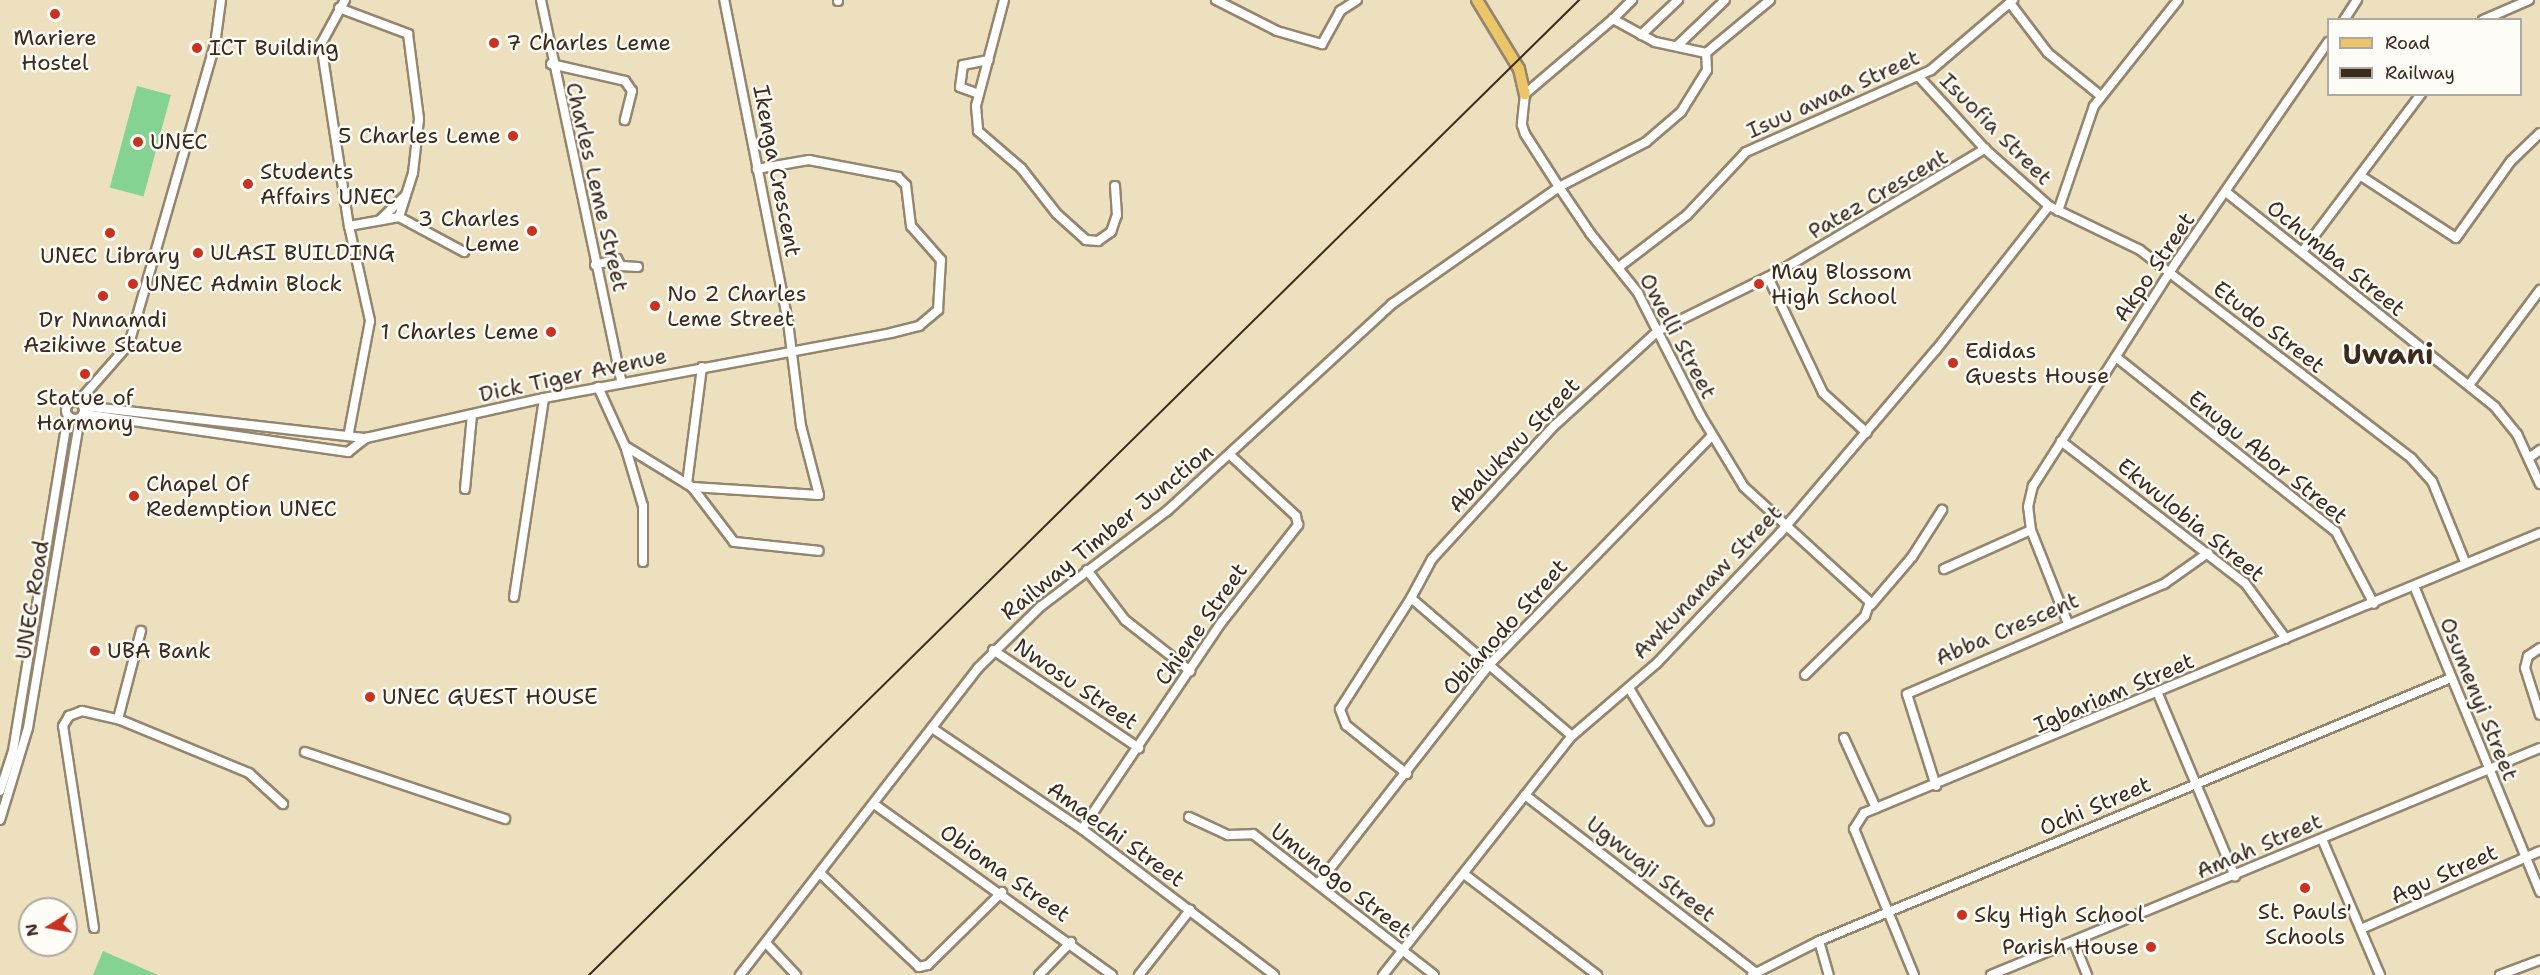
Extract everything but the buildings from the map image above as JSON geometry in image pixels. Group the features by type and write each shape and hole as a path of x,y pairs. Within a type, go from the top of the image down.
{"main road":[{"path":"1478,0 1519,69 1525,94"}],"street":[{"path":"221,0 216,38 129,344 81,410 68,416 66,406 81,410 348,452 366,438"},
{"name":"Charles Leme Street","path":"541,0 551,64 621,381"},
{"name":"Ikenga Crescent","path":"689,485 819,495 788,349 788,322 724,0"},
{"path":"1004,0 974,119 978,131 1086,240 1098,241 1111,232 1117,215 1115,186"},
{"path":"1216,0 1277,31 1322,44 1344,0"},
{"path":"1340,11 1357,0"},
{"path":"1525,94 1632,0"},
{"path":"1641,35 1678,0"},
{"path":"1677,46 1725,0"},
{"path":"1613,19 1641,35 1706,53 1770,0"},
{"path":"2058,211 2101,96 2178,0"},
{"path":"2345,18 2357,0"},
{"path":"2488,18 2529,0"},
{"path":"2012,2 2048,53 2101,96"},
{"name":"Isuu awaa Street","path":"1619,267 1687,215 1746,152 1918,76 1957,53 2012,2"},
{"path":"349,432 370,321 349,226 321,44 342,4 408,34 419,118 399,217"},
{"name":"Akpo Street","path":"2067,621 2031,530 2030,496 2061,441 2170,273 2327,43"},
{"name":"Railway Timber Junction","path":"740,975 821,874 993,650 1087,570 1167,511 1392,304 1560,187 1646,141 1681,112 1704,77 1706,53"},
{"path":"979,94 960,87 963,65 989,60"},
{"path":"551,64 625,81 632,91 625,120"},
{"name":"Isuofia Street","path":"1918,76 1985,149 2049,206 2058,211"},
{"name":"Owelli Street","path":"1525,94 1522,125 1560,187 1619,267 1658,332 1712,436 1744,487 1784,527 1871,605"},
{"path":"2302,252 2420,96"},
{"path":"2361,176 2456,238 2511,161 2540,133"},
{"name":"Patez Crescent","path":"1658,332 1768,277 1985,149"},
{"name":"Dick Tiger Avenue","path":"366,438 621,381 919,326 938,310 941,260 911,226 906,185 889,172 809,160 757,169"},
{"name":"Ochumba Street","path":"2226,192 2469,385 2507,419 2529,458 2540,484"},
{"path":"380,220 405,195"},
{"name":"Awkunanaw Street","path":"1383,975 1572,736 1629,688 1784,527 1867,433 2049,206"},
{"name":"Etudo Street","path":"2058,211 2122,238 2420,466 2432,481 2465,562"},
{"path":"349,226 399,217 464,252"},
{"path":"595,265 617,259 621,266 638,267"},
{"path":"1768,277 1823,393 1867,433"},
{"path":"2469,385 2540,290"},
{"name":"Abalukwu Street","path":"1407,774 1346,725 1340,708 1411,598 1432,559 1477,507 1658,332"},
{"name":"Enugu Abor Street","path":"2116,357 2336,532 2374,604"},
{"path":"689,485 702,367"},
{"path":"598,387 625,446 643,506 643,562"},
{"path":"514,597 544,398"},
{"path":"81,410 349,432 366,438"},
{"name":"UNEC Road","path":"0,820 28,728 81,410"},
{"path":"465,489 472,415"},
{"name":"UNEC Road","path":"0,791 13,752 68,416"},
{"name":"Obianodo Street","path":"1318,884 1407,774 1489,665 1712,436"},
{"name":"Ekwulobia Street","path":"2061,441 2208,553 2258,596 2286,639"},
{"path":"625,446 689,485 734,542 819,551"},
{"path":"2529,458 2540,450"},
{"name":"Chiene Street","path":"1082,829 1190,671 1298,525 1296,516 1229,454"},
{"path":"1805,675 1871,605 1912,557 1942,510"},
{"path":"1944,569 2031,530"},
{"name":"Igbariam Street","path":"1914,975 1854,829 1864,813 1936,786 2374,604 2465,562 2540,533"},
{"name":"Abba Crescent","path":"1936,786 1907,694 2067,621 2164,584 2208,553"},
{"path":"1087,570 1125,620 1190,671"},
{"name":"Osumenyi Street","path":"2414,586 2540,892"},
{"path":"1411,598 1572,736"},
{"path":"118,719 141,630"},
{"path":"2540,648 2528,656 2525,668 2540,715"},
{"name":"Nwosu Street","path":"993,650 1138,748"},
{"name":"Ochi Street","path":"1753,973 1819,941 2451,678"},
{"path":"1629,688 1709,821"},
{"path":"2158,694 2194,784 2235,876"},
{"path":"94,928 63,726 82,711 118,719 249,773 283,804"},
{"name":"Amaechi Street","path":"932,728 1082,829 1274,975"},
{"path":"1844,738 1876,808"},
{"name":"Amah Street","path":"1991,975 2075,945 2540,748"},
{"path":"305,752 505,819"},
{"name":"Ugwuaji Street","path":"1525,795 1753,973"},
{"name":"Obioma Street","path":"874,804 1002,892 1112,975"},
{"name":"Umunogo Street","path":"1189,817 1228,835 1253,834 1434,975"},
{"path":"2322,839 2380,975"},
{"name":"Agu Street","path":"2361,929 2540,851"},
{"path":"821,874 919,967 928,965 1002,892"},
{"path":"1464,874 1597,975"},
{"path":"1139,975 1190,910"},
{"path":"1819,941 1829,975"},
{"path":"1039,975 1071,942"},
{"path":"766,943 796,975"},
{"path":"2075,945 2087,975"},
{"path":"2500,975 2540,960"}],"green space":[{"path":"137,86 171,95 144,196 110,187"},
{"path":"103,951 158,975 93,975"}],"railway":[{"path":"589,975 1579,0"}],"place":[{"name":"Mariere Hostel","path":"55,14"},
{"name":"7 Charles Leme","path":"494,43"},
{"name":"ICT Building","path":"197,48"},
{"name":"5 Charles Leme","path":"513,136"},
{"name":"UNEC","path":"138,142"},
{"name":"Students Affairs UNEC","path":"248,184"},
{"name":"3 Charles Leme","path":"532,231"},
{"name":"UNEC Library","path":"110,233"},
{"name":"ULASI BUILDING","path":"198,253"},
{"name":"UNEC Admin Block","path":"133,284"},
{"name":"May Blossom High School","path":"1759,284"},
{"name":"Dr Nnnamdi Azikiwe Statue","path":"103,296"},
{"name":"No 2 Charles Leme Street","path":"655,306"},
{"name":"1 Charles Leme","path":"551,332"},
{"name":"Edidas Guests House","path":"1953,363"},
{"name":"Statue of Harmony","path":"85,374"},
{"name":"Chapel Of Redemption UNEC","path":"134,496"},
{"name":"UBA Bank","path":"95,651"},
{"name":"UNEC GUEST HOUSE","path":"370,697"},
{"name":"St. Pauls' Schools","path":"2305,888"},
{"name":"Sky High School","path":"1962,915"},
{"name":"Parish House","path":"2151,947"}],"district":[{"name":"Uwani","path":"2388,354"}]}
